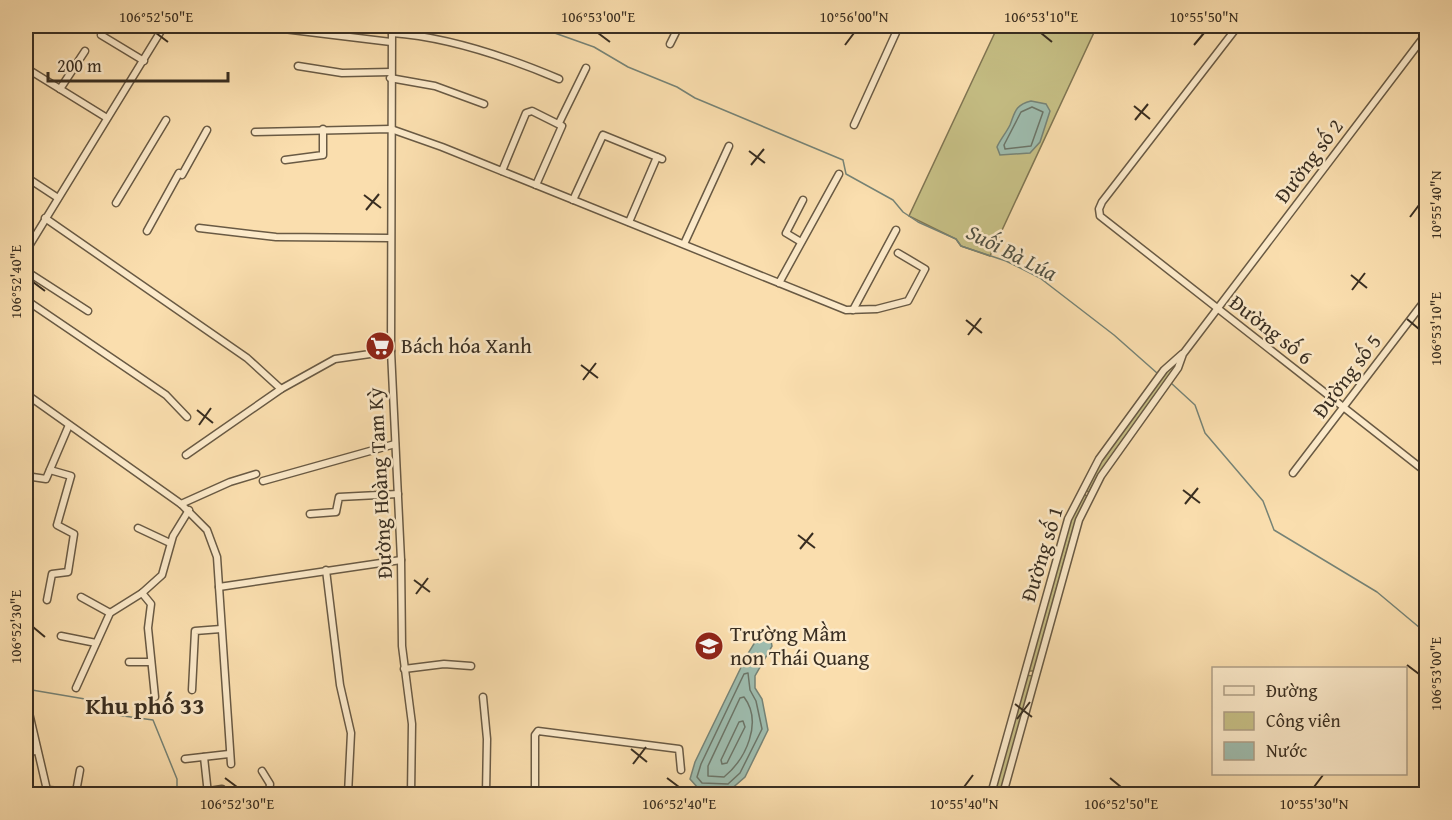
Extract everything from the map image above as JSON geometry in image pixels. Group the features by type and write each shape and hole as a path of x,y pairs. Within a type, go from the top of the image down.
{"street":[{"path":"26,250 164,26"},
{"path":"259,26 300,28 391,42"},
{"path":"670,44 679,26"},
{"path":"854,125 900,26"},
{"name":"Đường số 6","path":"1238,26 1102,202 1098,211 1103,219 1426,472"},
{"path":"392,29 438,38 516,61 559,79"},
{"name":"Đường Hoàng Tam Kỳ","path":"392,29 389,238 391,351 404,669 412,724 411,795"},
{"name":"Đường số 2","path":"1217,308 1426,34"},
{"path":"101,35 144,61"},
{"path":"60,89 85,51"},
{"path":"298,66 342,73 391,75 427,84 484,104"},
{"path":"26,68 107,118"},
{"path":"559,123 586,68"},
{"path":"502,171 528,111 559,123 562,126 536,185"},
{"path":"116,203 166,120"},
{"path":"285,160 323,155 323,129"},
{"path":"255,132 391,129 502,171 779,283 853,310 876,309 908,301 925,269 898,253"},
{"path":"147,231 207,130"},
{"path":"573,200 603,135 660,158 629,222"},
{"path":"684,244 729,146"},
{"path":"779,283 839,174"},
{"path":"26,177 58,198"},
{"path":"801,242 786,233 803,200"},
{"path":"45,218 238,351 282,389"},
{"path":"199,228 276,237 389,238"},
{"path":"853,310 896,230"},
{"path":"26,271 87,311"},
{"name":"Đường số 5","path":"1293,473 1426,299"},
{"path":"26,300 166,395 187,417"},
{"name":"Đường số 1","path":"1003,795 1073,537 1090,495 1111,460 1173,376 1183,354 1217,308"},
{"path":"186,456 282,389 335,359 391,351"},
{"name":"Đường số 1","path":"991,795 1062,534 1081,490 1099,459 1154,383 1164,370 1183,354"},
{"path":"26,394 189,510 211,538 217,557 231,764"},
{"path":"26,476 44,480 69,425"},
{"path":"263,481 396,444"},
{"path":"47,600 52,574 68,572 74,534 57,525 71,476 50,470"},
{"path":"181,504 230,482 256,474"},
{"path":"1081,490 1090,495"},
{"path":"310,514 336,512 339,497 398,494"},
{"path":"76,688 110,613 142,593 162,575 167,565 170,543 189,510"},
{"path":"138,528 170,543"},
{"path":"219,587 401,560"},
{"path":"326,570 340,685 351,733 348,795"},
{"path":"142,593 151,603 148,628 155,697"},
{"path":"81,597 110,613"},
{"path":"192,690 195,631 221,629"},
{"path":"61,636 96,644"},
{"path":"129,662 151,662"},
{"path":"404,669 444,664 471,666"},
{"path":"1024,673 1036,674"},
{"path":"483,697 487,739 486,795"},
{"path":"26,700 27,721 47,790 105,795"},
{"path":"535,795 535,735 538,731 679,749 681,770"},
{"path":"26,752 36,751"},
{"path":"185,759 229,754"},
{"path":"204,757 208,793"},
{"path":"76,792 80,770"},
{"path":"262,771 270,783 270,795"},
{"path":"192,794 222,789"}],"green space":[{"path":"998,26 1097,26 990,256 961,246 956,239 909,216"},
{"path":"1179,359 1176,367 1109,459 1089,492 1084,490 1101,461 1166,371"},
{"path":"1082,493 1087,496 1071,536 1034,671 1027,671 1064,535"},
{"path":"1026,675 1033,676 1001,794 993,794"}],"water":[{"path":"1031,101 1046,104 1050,111 1040,142 1030,153 1000,155 997,147 1016,110"},
{"path":"760,634 771,641 772,646 755,676 755,688 762,699 768,730 745,777 729,791 698,788 690,779 695,762 747,655"}],"waterway":[{"name":"Suối Bà Lúa","path":"535,26 594,47 628,67 677,87 695,98 843,160 846,174 893,200 903,212 918,222 956,239 961,246 1006,261 1040,278 1114,335 1157,373"},
{"name":"Suối Bà Lúa","path":"1171,383 1195,405 1205,433 1263,501 1274,530 1377,592 1426,633"},
{"path":"26,689 85,699 94,712 153,720 177,779 177,794"}],"place":[{"name":"Bách hóa Xanh","path":"380,346"},
{"name":"Trường Mầm non Thái Quang","path":"709,646"}],"district":[{"name":"Khu phố 33","path":"145,706"}]}
